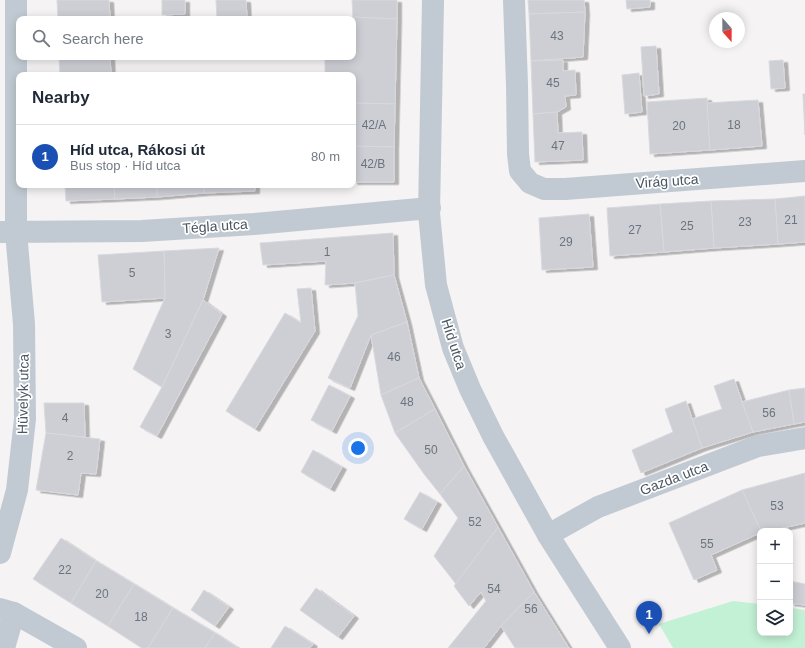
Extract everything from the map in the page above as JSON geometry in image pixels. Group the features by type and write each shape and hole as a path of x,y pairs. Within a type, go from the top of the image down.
{"street":[{"name":"Hüvelyk utca","path":"0,553 17,490 25,419 24,324 8,232 16,0"},
{"name":"Híd utca","path":"433,0 429,213 436,285 453,348 470,389 493,436 548,535 620,648"},
{"name":"Virág utca","path":"514,0 518,154 520,171 530,183 544,189 565,189 805,170"},
{"name":"Tégla utca","path":"8,232 142,231 254,224 430,208"},
{"name":"Gazda utca","path":"548,535 598,507 758,446 805,438"},
{"path":"4,648 7,611 76,648"}],"green space":[{"path":"733,601 757,604 757,636 793,636 793,608 805,610 805,648 673,648 659,624"}],"building":[{"path":"57,0 109,0 110,16 58,16"},
{"path":"162,0 185,0 185,14 162,15"},
{"path":"216,0 246,0 247,16 217,16"},
{"path":"352,0 397,0 397,19 353,16"},
{"path":"528,0 584,0 585,12 529,14"},
{"path":"626,0 650,0 650,7 627,9"},
{"path":"585,12 583,57 531,61 529,14"},
{"path":"356,17 397,19 395,104 356,103 356,72 325,72 325,60 356,60"},
{"path":"656,46 659,94 644,96 641,47"},
{"path":"59,60 110,60 111,72 60,72"},
{"path":"563,60 563,71 575,70 576,95 565,96 566,107 557,112 533,114 531,61"},
{"path":"783,60 785,88 771,89 769,61"},
{"path":"639,73 642,112 625,114 622,75"},
{"path":"803,94 805,94 805,135"},
{"path":"707,98 710,150 650,154 647,102"},
{"path":"758,100 762,146 710,150 707,103"},
{"path":"356,103 395,104 394,147 356,146"},
{"path":"557,112 558,133 582,132 583,160 535,162 533,114"},
{"path":"356,146 394,147 394,182 356,182"},
{"path":"65,188 114,188 115,199 66,201"},
{"path":"114,188 157,188 157,197 115,199"},
{"path":"157,188 204,188 204,193 157,197"},
{"path":"204,188 255,188 255,191 204,193"},
{"path":"805,196 805,242 778,244 775,199"},
{"path":"775,199 778,244 714,248 711,201"},
{"path":"711,201 714,248 664,252 660,204"},
{"path":"660,204 664,252 610,256 607,208"},
{"path":"589,214 593,267 542,270 539,218"},
{"path":"393,233 394,275 355,283 325,285 326,261 263,265 260,243"},
{"path":"219,248 203,300 162,387 133,369 165,298 164,251"},
{"path":"164,251 165,298 102,302 98,255"},
{"path":"394,275 407,322 371,335 350,388 328,378 358,316 355,283"},
{"path":"311,288 315,331 255,429 226,411 285,313 301,323 297,289"},
{"path":"203,300 222,314 157,436 140,427 162,387"},
{"path":"407,322 419,378 381,395 371,335"},
{"path":"419,378 435,409 395,433 381,395"},
{"path":"734,379 753,432 702,448 692,419 722,409 714,386"},
{"path":"329,385 350,396 332,431 311,420"},
{"path":"805,388 805,422 794,424 789,390"},
{"path":"789,390 794,424 753,432 742,402"},
{"path":"686,401 702,448 641,473 632,450 673,432 665,409"},
{"path":"44,403 84,403 85,437 46,433"},
{"path":"435,409 464,466 440,494 395,433"},
{"path":"46,433 100,439 96,474 81,473 78,495 36,490"},
{"path":"313,450 342,467 330,489 301,472"},
{"path":"464,466 498,527 456,584 434,556 458,518 440,494"},
{"path":"805,473 805,523 782,528 760,528 742,490"},
{"path":"742,490 760,528 757,528 757,534 711,555 717,570 694,580 669,523"},
{"path":"420,492 437,502 422,529 404,519"},
{"path":"498,527 534,592 501,626 484,648 448,648 486,601 481,592 469,606 454,586"},
{"path":"61,538 96,561 71,603 33,579"},
{"path":"96,561 134,584 108,626 71,603"},
{"path":"793,582 805,584 805,605 793,603"},
{"path":"134,584 173,608 148,648 142,648 108,626"},
{"path":"316,588 354,616 338,637 300,610"},
{"path":"204,590 229,607 215,626 191,610"},
{"path":"534,592 569,648 515,648 501,626"},
{"path":"173,608 215,633 205,648 148,648"},
{"path":"285,626 313,644 310,648 271,648"},
{"path":"215,633 238,648 205,648"}],"place":[{"name":"Híd utca, Rákosi út","path":"649,634"}]}
